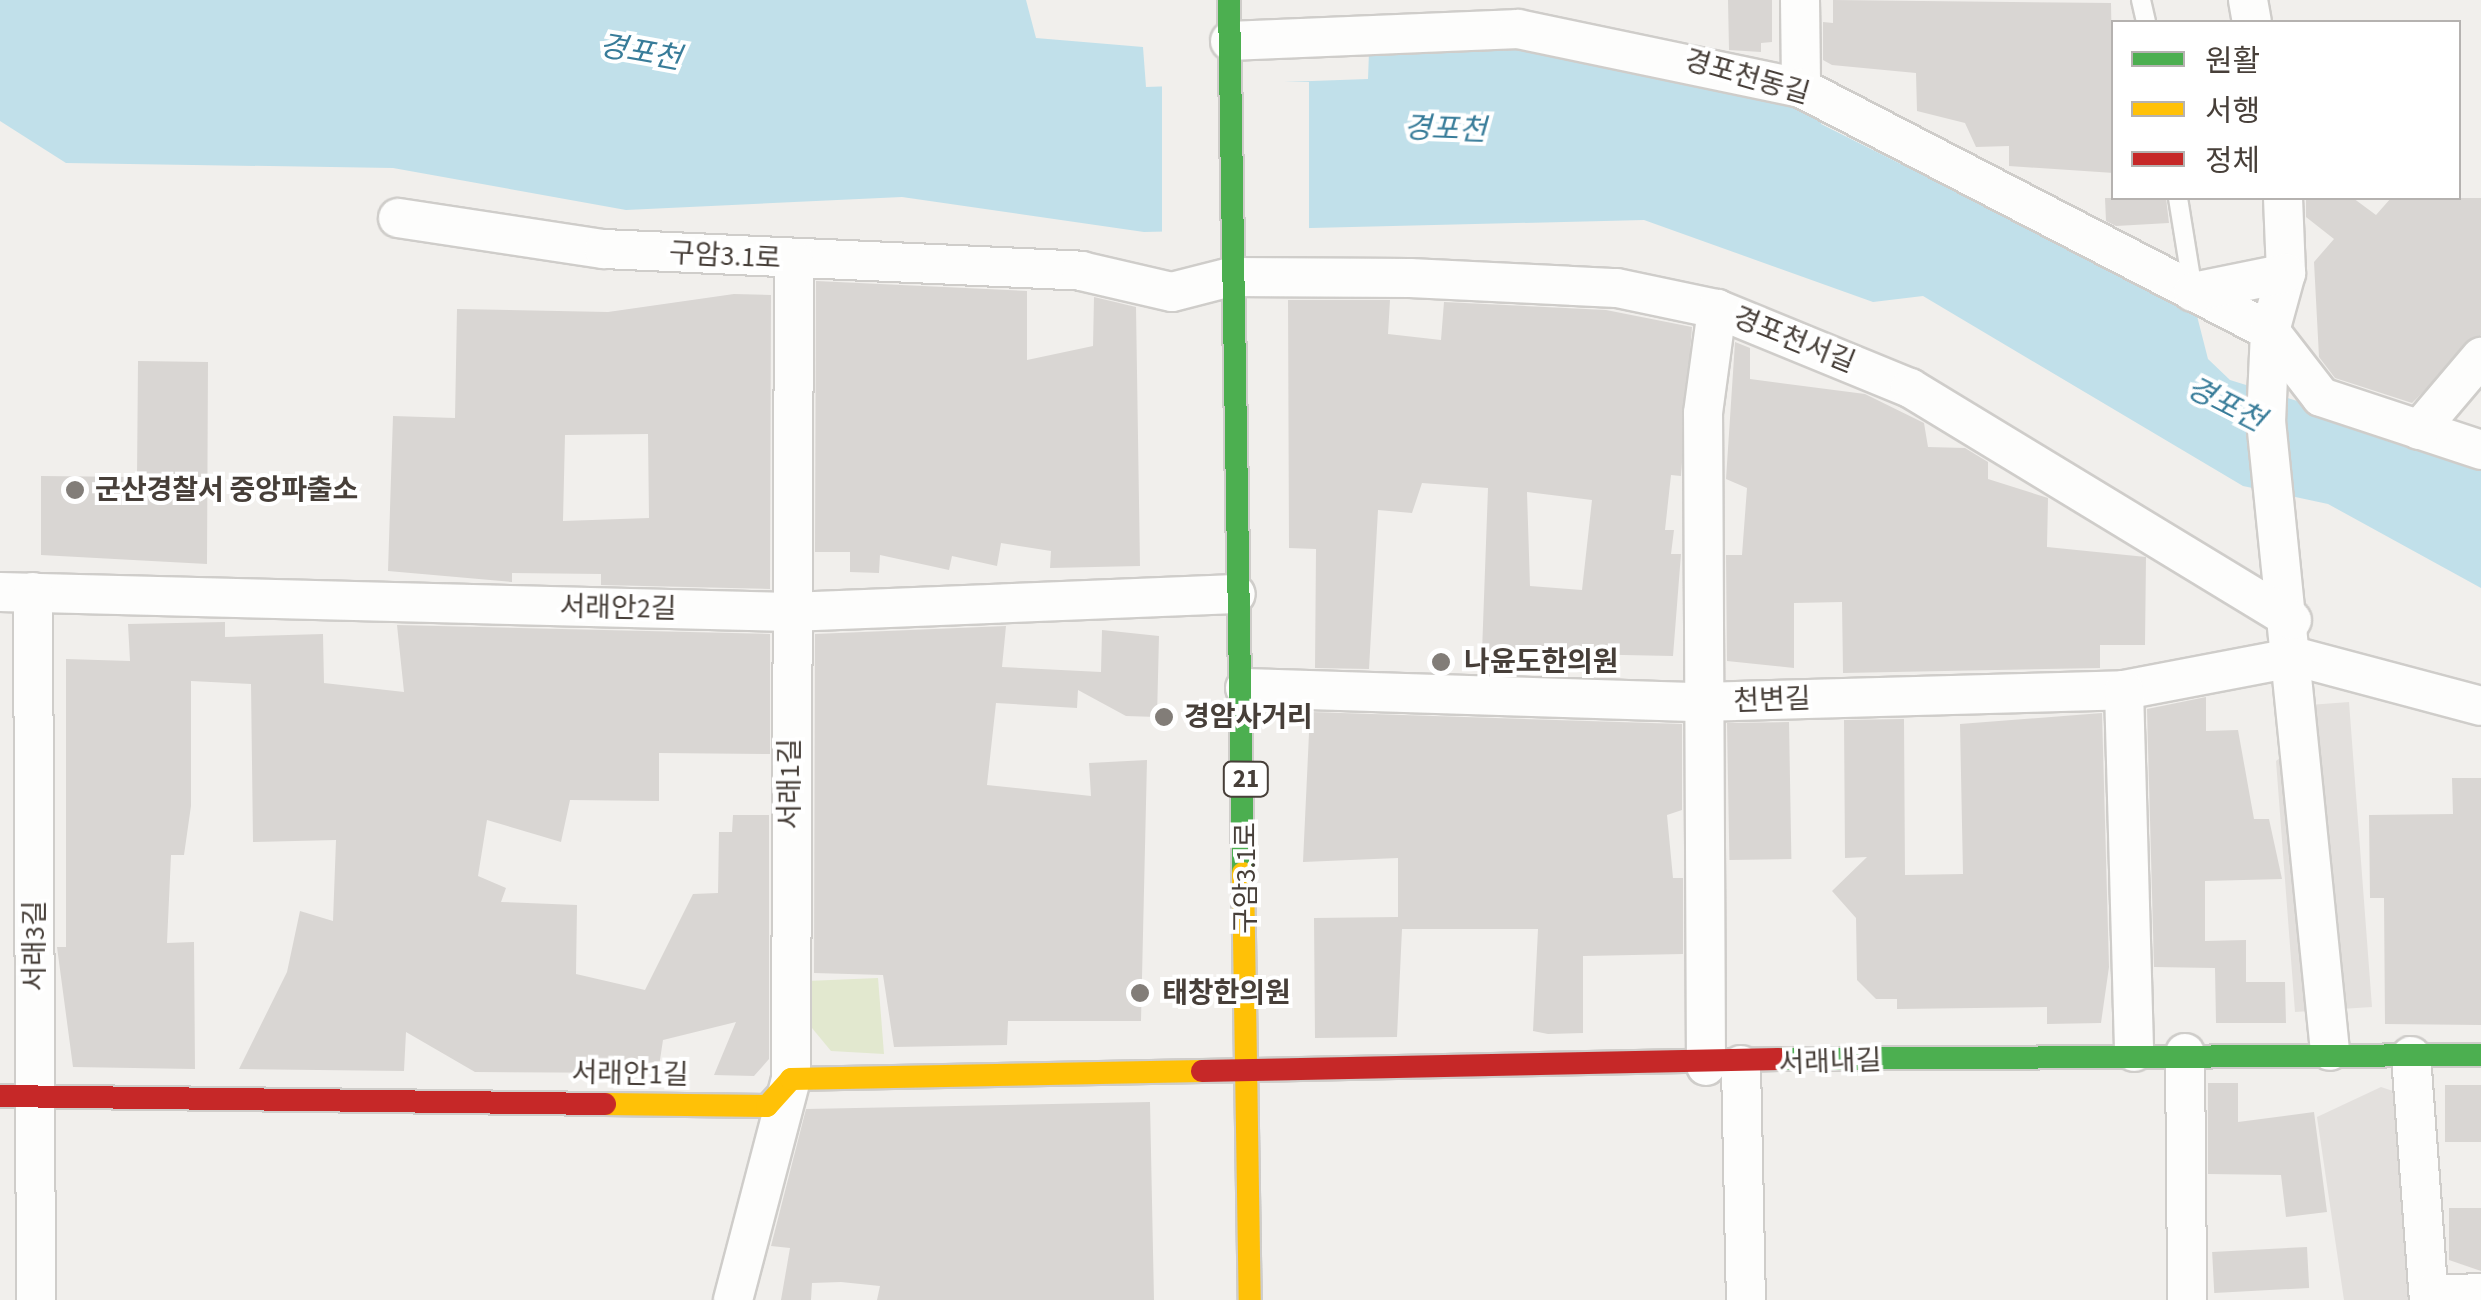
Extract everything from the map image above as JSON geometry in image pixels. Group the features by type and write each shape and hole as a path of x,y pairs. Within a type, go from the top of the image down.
{"street":[{"name":"21","path":"1229,0 1230,267"},
{"path":"1800,0 1801,88"},
{"name":"경포천동길","path":"1230,58 1518,30 1801,88 2270,331 2320,397 2481,450"},
{"path":"2282,200 2286,272 2270,331 2266,421 2294,638 2330,1051"},
{"name":"구암3.1로","path":"398,218 604,249 1080,271 1172,292 1230,267 1236,594 1245,688 1250,1300"},
{"name":"서래1길","path":"732,1300 791,1079 794,260"},
{"name":"경포천서길","path":"1230,267 1617,288 1717,309 1910,388 2294,638"},
{"path":"2192,292 2286,272"},
{"path":"1717,309 1703,414 1700,702 1724,1066 1746,1300"},
{"path":"2419,430 2481,357"},
{"name":"서래안2길","path":"16,592 790,612 1236,594"},
{"name":"서래3길","path":"16,592 18,1097 36,1300"},
{"path":"2294,638 2481,706"},
{"name":"천변길","path":"1245,688 1700,702 2124,690 2294,638"},
{"path":"2124,690 2134,1052"},
{"name":"서래내길","path":"1248,1071 1724,1066 2134,1052 2481,1054"},
{"path":"2185,1053 2187,1300"},
{"path":"2411,1056 2429,1297 2481,1293"},
{"path":"791,1079 1248,1071"},
{"name":"서래안1길","path":"18,1097 766,1106 791,1079"},
{"path":"1241,1300 1251,1276"},
{"path":"1251,1276 1259,1300"}],"lane":[{"path":"2178,200 2192,292"}],"green space":[{"path":"878,978 884,1054 831,1051 807,1022 807,981"}],"shaded area":[{"path":"2349,702 2372,1007 2295,1012 2276,761 2286,753 2282,707"},
{"path":"2381,1087 2402,1094 2420,1300 2344,1300 2317,1117"}],"water":[{"name":"경포천","path":"0,0 1026,0 1036,38 1143,47 1146,87 1368,79 1369,52 1510,38 1827,110 1821,124 2196,312 2208,359 2230,380 2481,458 2481,588 2328,504 2243,486 1923,296 1873,302 1644,220 1144,232 902,197 626,210 393,168 66,163 0,121"}],"pier":[{"path":"1162,82 1309,82 1309,236 1162,236"}],"building":[{"path":"1728,0 1772,0 1772,42 1761,43 1761,52 1729,50"},
{"path":"1833,0 2111,3 2111,173 2009,166 2009,146 1976,147 1965,123 1917,111 1916,73 1832,65 1823,60 1823,22 1833,23"},
{"path":"2105,198 2166,200 2169,223 2116,226 2106,221"},
{"path":"2481,198 2481,335 2412,403 2335,378 2319,357 2314,262 2334,239 2306,217 2306,200 2356,200 2376,215 2389,200"},
{"path":"816,281 1027,291 1027,360 1093,346 1094,297 1136,307 1140,566 1050,568 1051,551 1001,543 997,566 952,556 949,570 880,555 879,573 850,572 850,552 815,552"},
{"path":"734,294 771,295 770,589 601,585 601,574 512,573 512,582 388,571 393,416 455,418 457,309 608,312","holes":["648,434 649,518 563,521 565,435"]},
{"path":"1288,300 1390,300 1388,334 1441,340 1444,302 1606,310 1692,327 1681,476 1671,475 1665,530 1674,530 1671,554 1681,554 1673,656 1482,652 1488,488 1422,483 1412,513 1378,510 1369,669 1315,668 1316,549 1289,548","holes":["1527,492 1592,500 1582,590 1530,586"]},
{"path":"1735,342 1750,348 1750,379 1865,394 1924,423 1928,447 1965,448 1988,462 1988,479 2048,498 2047,547 2146,557 2145,645 2100,645 2100,668 1843,673 1842,602 1794,603 1794,668 1727,661 1726,555 1742,555 1747,488 1726,479"},
{"path":"138,361 208,362 207,564 41,555 41,476 137,477"},
{"path":"225,622 225,637 323,634 324,683 404,692 397,625 770,634 770,754 659,753 659,801 570,800 561,842 487,820 478,876 506,888 501,902 577,905 576,974 645,990 693,894 718,893 719,832 732,832 733,815 769,815 769,1059 754,1076 714,1075 736,1022 663,1040 658,1073 475,1072 406,1032 404,1071 239,1069 287,972 300,911 333,921 336,840 253,842 251,684 191,681 191,806 184,855 171,855 167,943 194,942 195,1069 73,1067 57,947 66,947 66,659 130,661 128,624"},
{"path":"1006,626 1002,667 1101,672 1102,630 1159,636 1157,717 1126,716 1078,690 1077,708 996,703 987,785 1091,796 1089,763 1147,760 1141,1021 1008,1021 1007,1045 894,1047 883,975 814,973 815,634"},
{"path":"2206,697 2206,731 2238,730 2254,819 2269,819 2282,879 2205,881 2205,941 2246,940 2246,982 2285,982 2286,1023 2216,1023 2215,968 2154,967 2147,709"},
{"path":"1310,712 1682,724 1682,810 1667,815 1673,878 1683,878 1683,954 1583,956 1583,1033 1548,1034 1533,1031 1538,929 1402,929 1397,1037 1315,1038 1314,918 1398,917 1398,858 1303,862"},
{"path":"2102,713 2109,967 2101,1023 2047,1024 2047,1007 1897,1009 1897,999 1876,999 1857,980 1856,918 1832,891 1867,857 1845,858 1844,720 1904,719 1905,875 1963,874 1960,724"},
{"path":"1789,722 1791,859 1729,860 1727,723"},
{"path":"2452,778 2481,778 2481,1025 2385,1024 2384,898 2370,898 2369,815 2453,814"},
{"path":"2208,1083 2238,1083 2238,1122 2314,1112 2327,1212 2286,1217 2281,1175 2208,1174"},
{"path":"2445,1085 2481,1085 2481,1142 2445,1142"},
{"path":"1150,1102 1154,1300 877,1300 880,1286 841,1282 812,1283 811,1300 781,1300 790,1248 771,1246 806,1109"},
{"path":"2449,1208 2481,1208 2481,1271 2449,1260"},
{"path":"2307,1247 2309,1288 2214,1293 2212,1252"}],"traffic: fast":[{"path":"1229,0 1243,873"},
{"path":"1779,1059 2481,1055"}],"traffic: slow":[{"path":"1243,873 1250,1300"},
{"path":"605,1104 767,1106 791,1079 1202,1071"}],"traffic: jam":[{"path":"1202,1071 1779,1059"},
{"path":"0,1096 605,1104"}],"place":[{"name":"군산경찰서 중앙파출소","path":"75,490"},
{"name":"나윤도한의원","path":"1441,662"},
{"name":"경암사거리","path":"1164,717"},
{"name":"태창한의원","path":"1140,993"}]}
